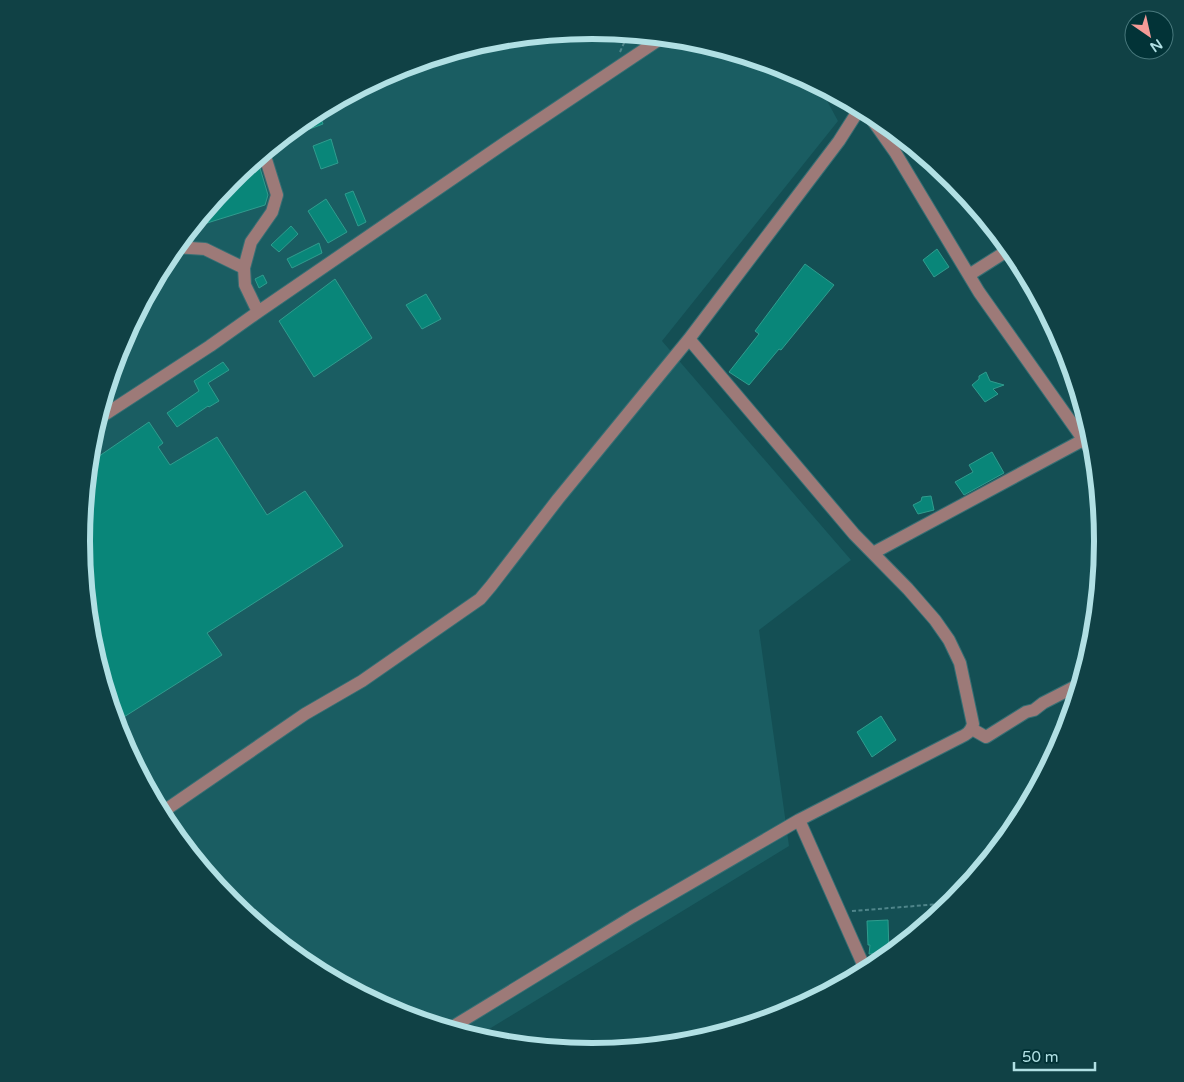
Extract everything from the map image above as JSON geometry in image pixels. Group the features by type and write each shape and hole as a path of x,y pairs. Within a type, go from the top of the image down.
{"street":[{"path":"106,414 210,346 591,84 654,43"},
{"path":"167,809 305,714 362,681 480,598 689,339 839,141 856,114"},
{"path":"878,128 895,152 993,312 1085,442"},
{"path":"258,312 245,285 244,268 251,242 272,212 277,195 266,159"},
{"path":"185,248 205,249 244,268"},
{"path":"969,275 1003,253"},
{"path":"457,1024 632,917 799,820 959,738 972,729 973,724 960,663 949,640 935,620 908,589 854,534 689,339"},
{"path":"872,553 1083,440"},
{"path":"972,729 986,737 1026,712 1034,710 1043,703 1072,688"},
{"path":"799,820 863,964"}],"path":[{"path":"840,912 938,904"}],"shaded area":[{"path":"559,40 625,40 690,48 753,65 825,97 838,121 662,341 851,560 759,630 789,846 485,1032 431,1017 400,1005 341,976 313,959 261,919 237,896 214,872 174,820 157,792 128,733 116,702 99,639 94,607 90,541 94,475 99,443 116,380 128,349 157,290 174,262 214,210 237,186 261,163 313,123 370,91 431,65 494,48"}],"building":[{"path":"321,118 323,124 307,130 306,128"},
{"path":"331,139 338,163 321,169 313,146"},
{"path":"259,165 268,195 265,205 202,224 214,210"},
{"path":"353,191 366,222 358,226 345,194"},
{"path":"326,199 347,232 328,243 308,211"},
{"path":"291,226 298,234 279,252 271,245"},
{"path":"319,243 322,253 292,268 287,259"},
{"path":"937,249 949,267 934,277 923,260"},
{"path":"805,264 834,285 781,350 779,349 749,385 729,372 759,334 755,331"},
{"path":"263,275 267,283 259,288 255,279"},
{"path":"335,279 372,338 314,377 279,321"},
{"path":"426,294 441,319 422,329 406,305"},
{"path":"223,362 229,370 208,383 219,401 208,406 177,427 167,413 199,391 194,381"},
{"path":"986,372 990,381 1004,385 993,389 998,394 985,402 972,385 979,379 979,376"},
{"path":"149,422 163,443 158,447 170,465 217,437 267,515 305,491 343,546 207,633 222,655 122,718 107,671 94,607 90,541 91,508 97,458"},
{"path":"992,452 1004,473 964,495 955,482 973,472 969,465"},
{"path":"931,496 934,510 918,514 913,505 921,501 922,497"},
{"path":"881,716 896,740 872,757 857,732"},
{"path":"888,920 889,946 878,954 869,954 870,945 868,945 867,921"}]}
